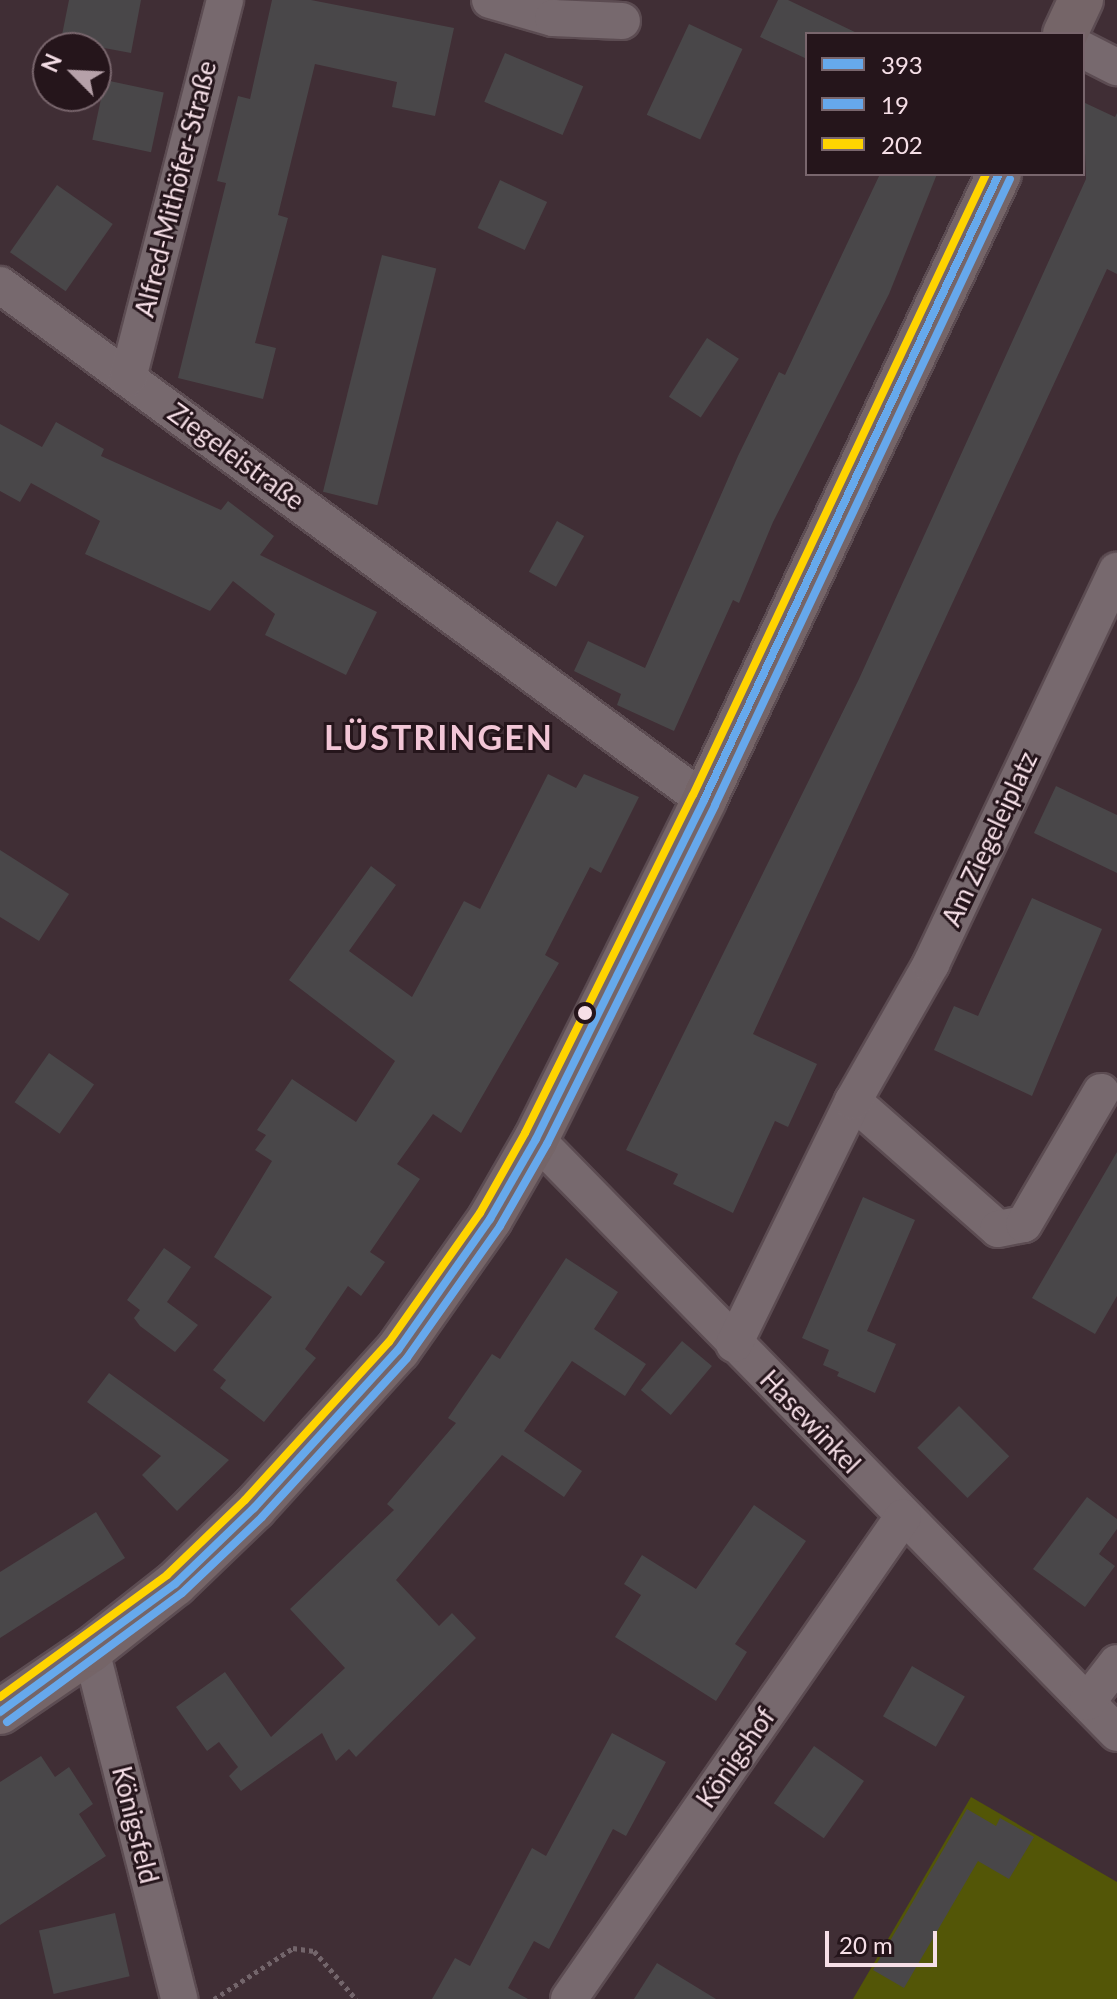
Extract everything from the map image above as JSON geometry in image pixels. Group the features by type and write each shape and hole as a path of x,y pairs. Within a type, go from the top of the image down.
{"main road":[{"path":"1066,32 1081,0"},
{"path":"0,1712 91,1650 175,1584 254,1508 398,1350 490,1219 536,1139 704,800 998,176"}],"street":[{"name":"Alfred-Mithöfer-Straße","path":"128,378 225,0"},
{"path":"490,0 553,18 622,21"},
{"path":"1085,51 1117,67"},
{"name":"Ziegeleistraße","path":"0,285 704,800"},
{"name":"Am Ziegeleiplatz","path":"734,1344 853,1101 931,964 1117,571"},
{"path":"853,1101 998,1229 1024,1224 1101,1092"},
{"name":"Hasewinkel","path":"536,1139 1117,1733"},
{"name":"Königshof","path":"569,1999 903,1517"},
{"name":"Königsfeld","path":"91,1650 179,1999"},
{"path":"1087,1702 1117,1663"}],"path":[{"path":"214,1999 293,1948 314,1951 356,1999"}],"shaded area":[{"path":"971,1797 1117,1882 1117,1999 853,1999"}],"building":[{"path":"69,0 141,0 131,53 112,49 112,32 63,32"},
{"path":"272,0 311,0 454,28 435,116 392,107 397,82 315,64 278,215 288,218 255,343 276,348 263,399 178,378 226,183 217,181 238,96 250,99"},
{"path":"778,0 788,0 855,32 805,32 805,58 760,37"},
{"path":"689,24 742,49 700,140 647,115"},
{"path":"505,53 583,86 563,135 484,102"},
{"path":"112,81 164,92 151,152 92,140 98,112 112,112"},
{"path":"1085,103 1115,117 1117,113 1117,274 1107,269 753,1034 817,1064 788,1127 775,1121 733,1213 673,1184 678,1174 626,1150 859,679 1086,179"},
{"path":"879,176 936,176 889,294 773,522 739,603 733,600 674,731 617,705 621,694 574,671 588,641 645,668 738,456 779,372 785,375"},
{"path":"500,180 547,202 525,250 478,228"},
{"path":"57,185 113,224 66,291 10,252"},
{"path":"382,255 436,269 377,505 323,492"},
{"path":"707,338 739,359 701,417 669,397"},
{"path":"56,422 104,449 101,456 221,510 228,501 274,536 260,555 377,612 346,675 265,635 275,614 233,581 210,611 85,554 100,521 31,483 20,502 0,491 0,424 42,447"},
{"path":"557,521 584,536 556,587 529,572"},
{"path":"548,774 576,788 584,774 639,797 601,873 590,867 545,955 559,963 461,1133 433,1114 397,1164 420,1179 370,1252 385,1262 361,1296 348,1286 305,1349 316,1358 264,1422 220,1388 226,1380 213,1370 272,1297 214,1257 272,1161 255,1150 266,1135 257,1130 292,1079 356,1122 395,1061 289,980 371,866 396,885 349,951 412,997 464,901 480,909"},
{"path":"1056,786 1117,815 1117,873 1034,833"},
{"path":"0,850 69,894 39,941 0,917"},
{"path":"1032,898 1102,929 1032,1096 934,1050 954,1006 978,1016"},
{"path":"49,1053 94,1085 60,1134 15,1102"},
{"path":"1117,1152 1117,1296 1095,1334 1032,1298"},
{"path":"863,1197 915,1220 867,1331 896,1344 875,1393 837,1376 839,1372 823,1365 829,1350 802,1338"},
{"path":"164,1248 191,1267 167,1302 198,1325 175,1352 140,1326 134,1318 140,1310 127,1300"},
{"path":"566,1258 618,1292 594,1329 646,1364 625,1396 572,1361 524,1431 582,1471 564,1497 502,1455 396,1580 439,1626 452,1613 476,1638 356,1757 349,1749 336,1761 322,1733 241,1791 229,1776 238,1767 219,1742 207,1751 176,1707 225,1672 271,1737 345,1668 290,1609 394,1510 387,1504 456,1423 448,1418 492,1354 500,1359"},
{"path":"682,1341 712,1366 671,1415 641,1390"},
{"path":"109,1373 229,1460 177,1511 142,1475 161,1456 87,1402"},
{"path":"959,1406 1009,1456 967,1498 917,1448"},
{"path":"1087,1497 1117,1519 1117,1529 1099,1554 1115,1566 1085,1607 1033,1569"},
{"path":"754,1505 806,1541 735,1644 747,1652 716,1701 615,1637 641,1595 624,1584 642,1555 696,1589"},
{"path":"96,1512 125,1558 0,1638 0,1572"},
{"path":"912,1666 965,1696 936,1747 883,1716"},
{"path":"612,1733 666,1762 626,1836 613,1829 549,1949 534,1941 508,1988 528,1999 432,1999 455,1958 470,1966 532,1848 546,1856"},
{"path":"814,1746 864,1781 824,1838 774,1803"},
{"path":"41,1756 55,1777 69,1767 93,1804 79,1814 106,1856 0,1925 0,1782"},
{"path":"967,1809 996,1826 1000,1818 1034,1837 1009,1879 978,1861 904,1988 873,1970"},
{"path":"115,1913 130,1976 54,1994 39,1931"},
{"path":"657,1963 716,1999 634,1999"}],"transit line":[{"name":"202","path":"0,1697 167,1575 245,1500 389,1342 480,1213 525,1133 693,795 985,176"},
{"name":"393","path":"0,1712 175,1584 254,1508 398,1350 490,1219 536,1139 704,800 998,176"},
{"name":"19","path":"7,1722 182,1593 262,1517 407,1358 500,1226 547,1144 715,805 1010,179"}],"district":[{"name":"LÜSTRINGEN","path":"439,737"}]}
